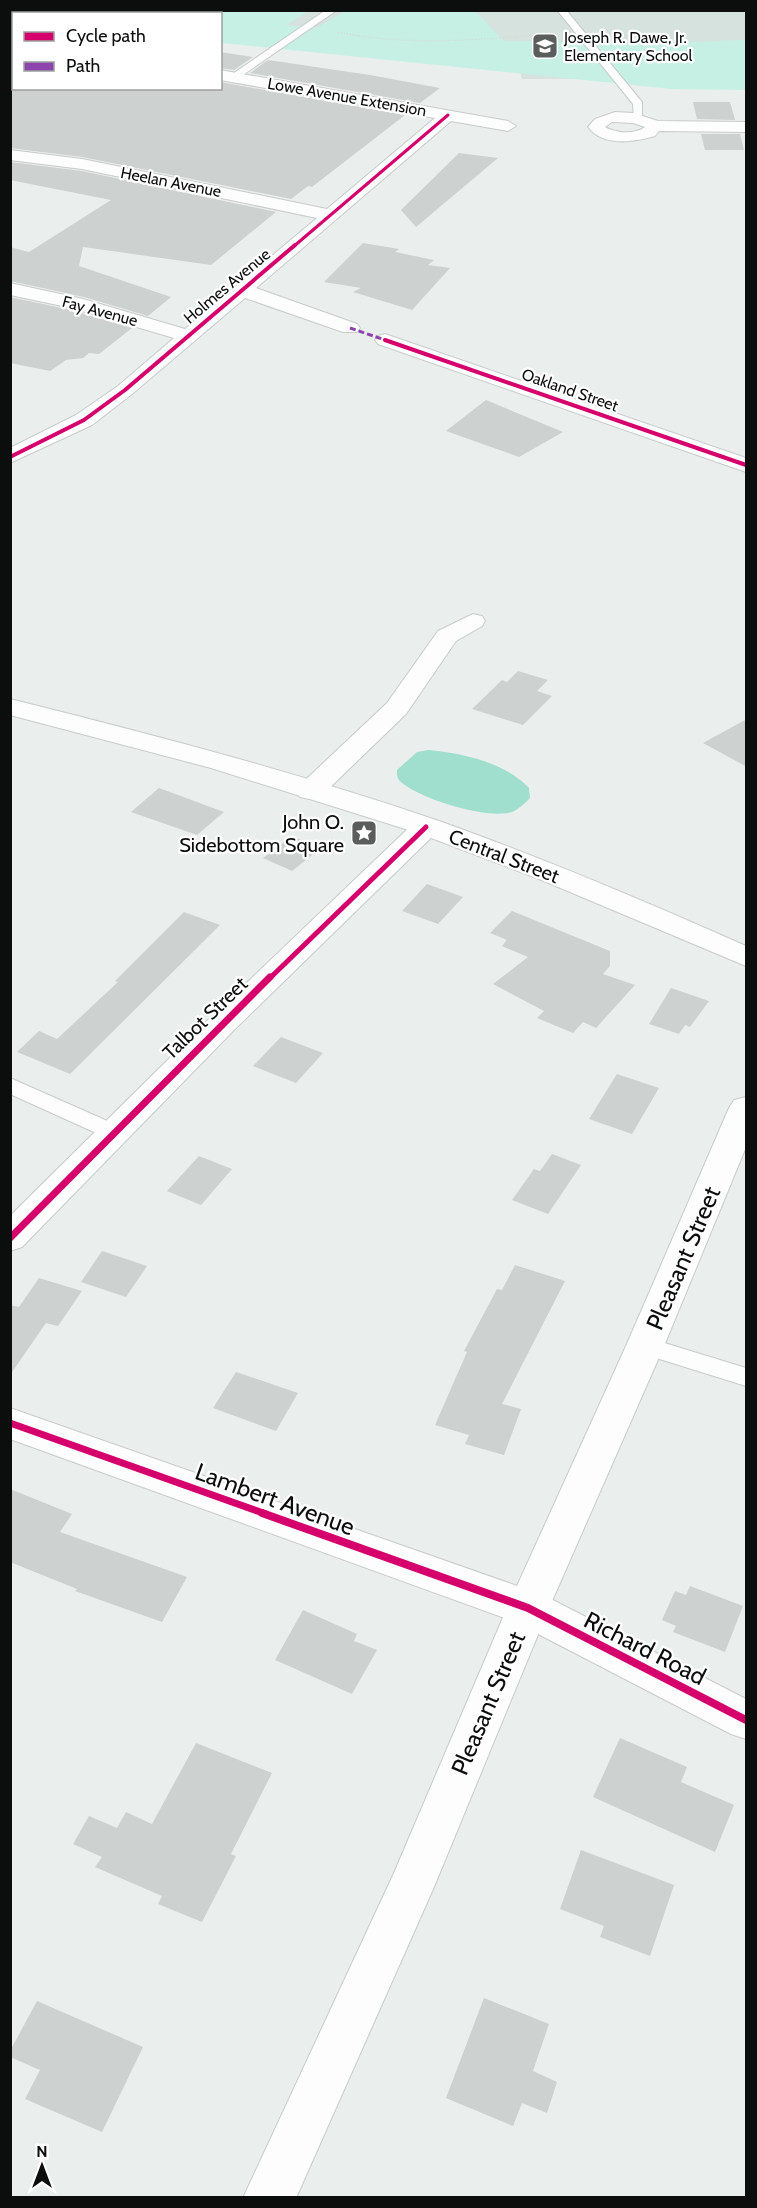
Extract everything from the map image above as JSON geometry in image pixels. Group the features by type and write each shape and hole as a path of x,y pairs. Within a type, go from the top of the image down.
{"street":[{"name":"Lowe Avenue Extension","path":"227,76 508,126"},
{"name":"Holmes Avenue","path":"10,458 84,420 125,390 448,116"},
{"path":"654,126 649,133 631,137 610,135 597,127 598,123 607,119 638,119 654,126 747,127"},
{"name":"Heelan Avenue","path":"10,154 82,164 330,215"},
{"name":"Fay Avenue","path":"10,289 76,303 188,336"},
{"path":"242,290 350,328"},
{"name":"Oakland Street","path":"385,340 747,465"},
{"path":"310,791 397,708 425,664 447,636 473,621"},
{"name":"Central Street","path":"10,707 212,760 426,827 604,894 747,957"},
{"name":"Talbot Street","path":"10,1238 113,1132 426,827"},
{"name":"Pleasant Street","path":"269,2198 411,1887 528,1608 645,1346 747,1107"},
{"name":"Lambert Avenue","path":"10,1423 528,1608"},
{"name":"Richard Road","path":"528,1608 747,1720"}],"lane":[{"path":"227,76 333,10"},
{"path":"561,10 638,104 638,119"},
{"path":"10,1085 113,1132"},
{"path":"645,1346 747,1377"}],"path":[{"path":"312,24 371,39 441,40 554,34"}],"shaded area":[{"name":"Joseph R. Dawe, Jr. Elementary School","path":"474,10 504,41 657,43 746,40 746,90 671,89 222,43 222,12 109,11 309,11 286,25 316,28 346,11"},
{"name":"Joseph R. Dawe, Jr. Elementary School","path":"123,11 746,11 746,78 522,79 520,71 222,14 222,12"},
{"path":"428,750 468,756 495,765 519,779 529,788 530,798 515,811 501,814 471,811 423,795 400,781 397,770 417,752"}],"building":[{"path":"222,52 253,57 234,70 222,68"},
{"path":"268,60 440,88 420,103 250,73"},
{"path":"222,82 405,115 312,187 308,186 291,199 82,157 10,148 10,88 12,90 222,90"},
{"path":"693,102 730,102 735,120 697,119"},
{"path":"701,134 740,134 744,150 705,150"},
{"path":"459,153 498,158 416,227 401,210"},
{"path":"10,162 82,171 276,212 211,265 83,247 79,266 171,297 148,316 84,297 10,281 10,247 29,252 111,200 10,180"},
{"path":"363,243 399,249 395,252 434,260 428,265 450,268 412,310 353,292 361,288 324,282"},
{"path":"10,297 71,310 132,328 99,354 89,353 83,358 66,360 50,371 10,363"},
{"path":"486,400 563,432 519,457 446,431"},
{"path":"518,671 548,680 537,691 552,696 523,725 472,709 502,680 507,682"},
{"path":"747,719 747,767 703,743"},
{"path":"159,788 224,812 197,835 131,812"},
{"path":"292,836 321,848 292,871 263,858"},
{"path":"427,884 463,897 438,924 402,911"},
{"path":"512,911 610,951 610,966 603,974 635,985 596,1028 583,1022 573,1033 537,1018 544,1011 493,984 528,957 502,946 507,940 490,933"},
{"path":"184,912 220,925 70,1074 17,1052 39,1031 57,1039 118,982 115,981"},
{"path":"671,988 709,1001 690,1027 685,1025 679,1034 649,1024"},
{"path":"281,1037 323,1053 296,1083 253,1066"},
{"path":"617,1074 659,1088 632,1134 589,1119"},
{"path":"552,1154 581,1165 548,1214 512,1200 534,1169 540,1171"},
{"path":"199,1156 232,1169 201,1205 167,1191"},
{"path":"102,1251 147,1266 126,1297 81,1282"},
{"path":"515,1265 565,1281 502,1404 521,1409 504,1455 465,1444 469,1435 435,1425 467,1352 464,1351 497,1289 502,1290"},
{"path":"39,1278 82,1291 58,1326 46,1323 10,1375 10,1305 19,1307"},
{"path":"236,1372 298,1393 276,1431 213,1408"},
{"path":"10,1489 72,1514 60,1532 187,1577 162,1622 75,1591 77,1589 10,1562"},
{"path":"690,1586 743,1606 725,1652 673,1632 676,1626 662,1620 675,1591 686,1595"},
{"path":"303,1610 357,1634 354,1641 377,1650 352,1694 275,1660"},
{"path":"620,1738 687,1767 681,1782 734,1805 715,1852 593,1797"},
{"path":"196,1743 272,1773 231,1854 236,1856 202,1922 158,1904 162,1896 95,1867 102,1857 73,1844 89,1816 117,1828 126,1812 152,1824"},
{"path":"581,1850 674,1885 650,1956 600,1937 604,1926 560,1909"},
{"path":"484,1998 549,2024 533,2071 557,2082 547,2113 522,2103 513,2126 446,2098"},
{"path":"37,2001 143,2047 102,2132 25,2099 40,2070 10,2057 10,2051"}],"marked path":[{"path":"350,328 385,340"}],"cycle path":[{"path":"10,457 84,420 125,390 448,115"},
{"path":"385,340 746,465"},
{"path":"10,1238 223,1023 426,827"},
{"path":"10,1423 528,1608 746,1720"}],"place":[{"name":"Joseph R. Dawe, Jr. Elementary School","path":"545,46"},
{"name":"John O. Sidebottom Square","path":"364,833"}]}
